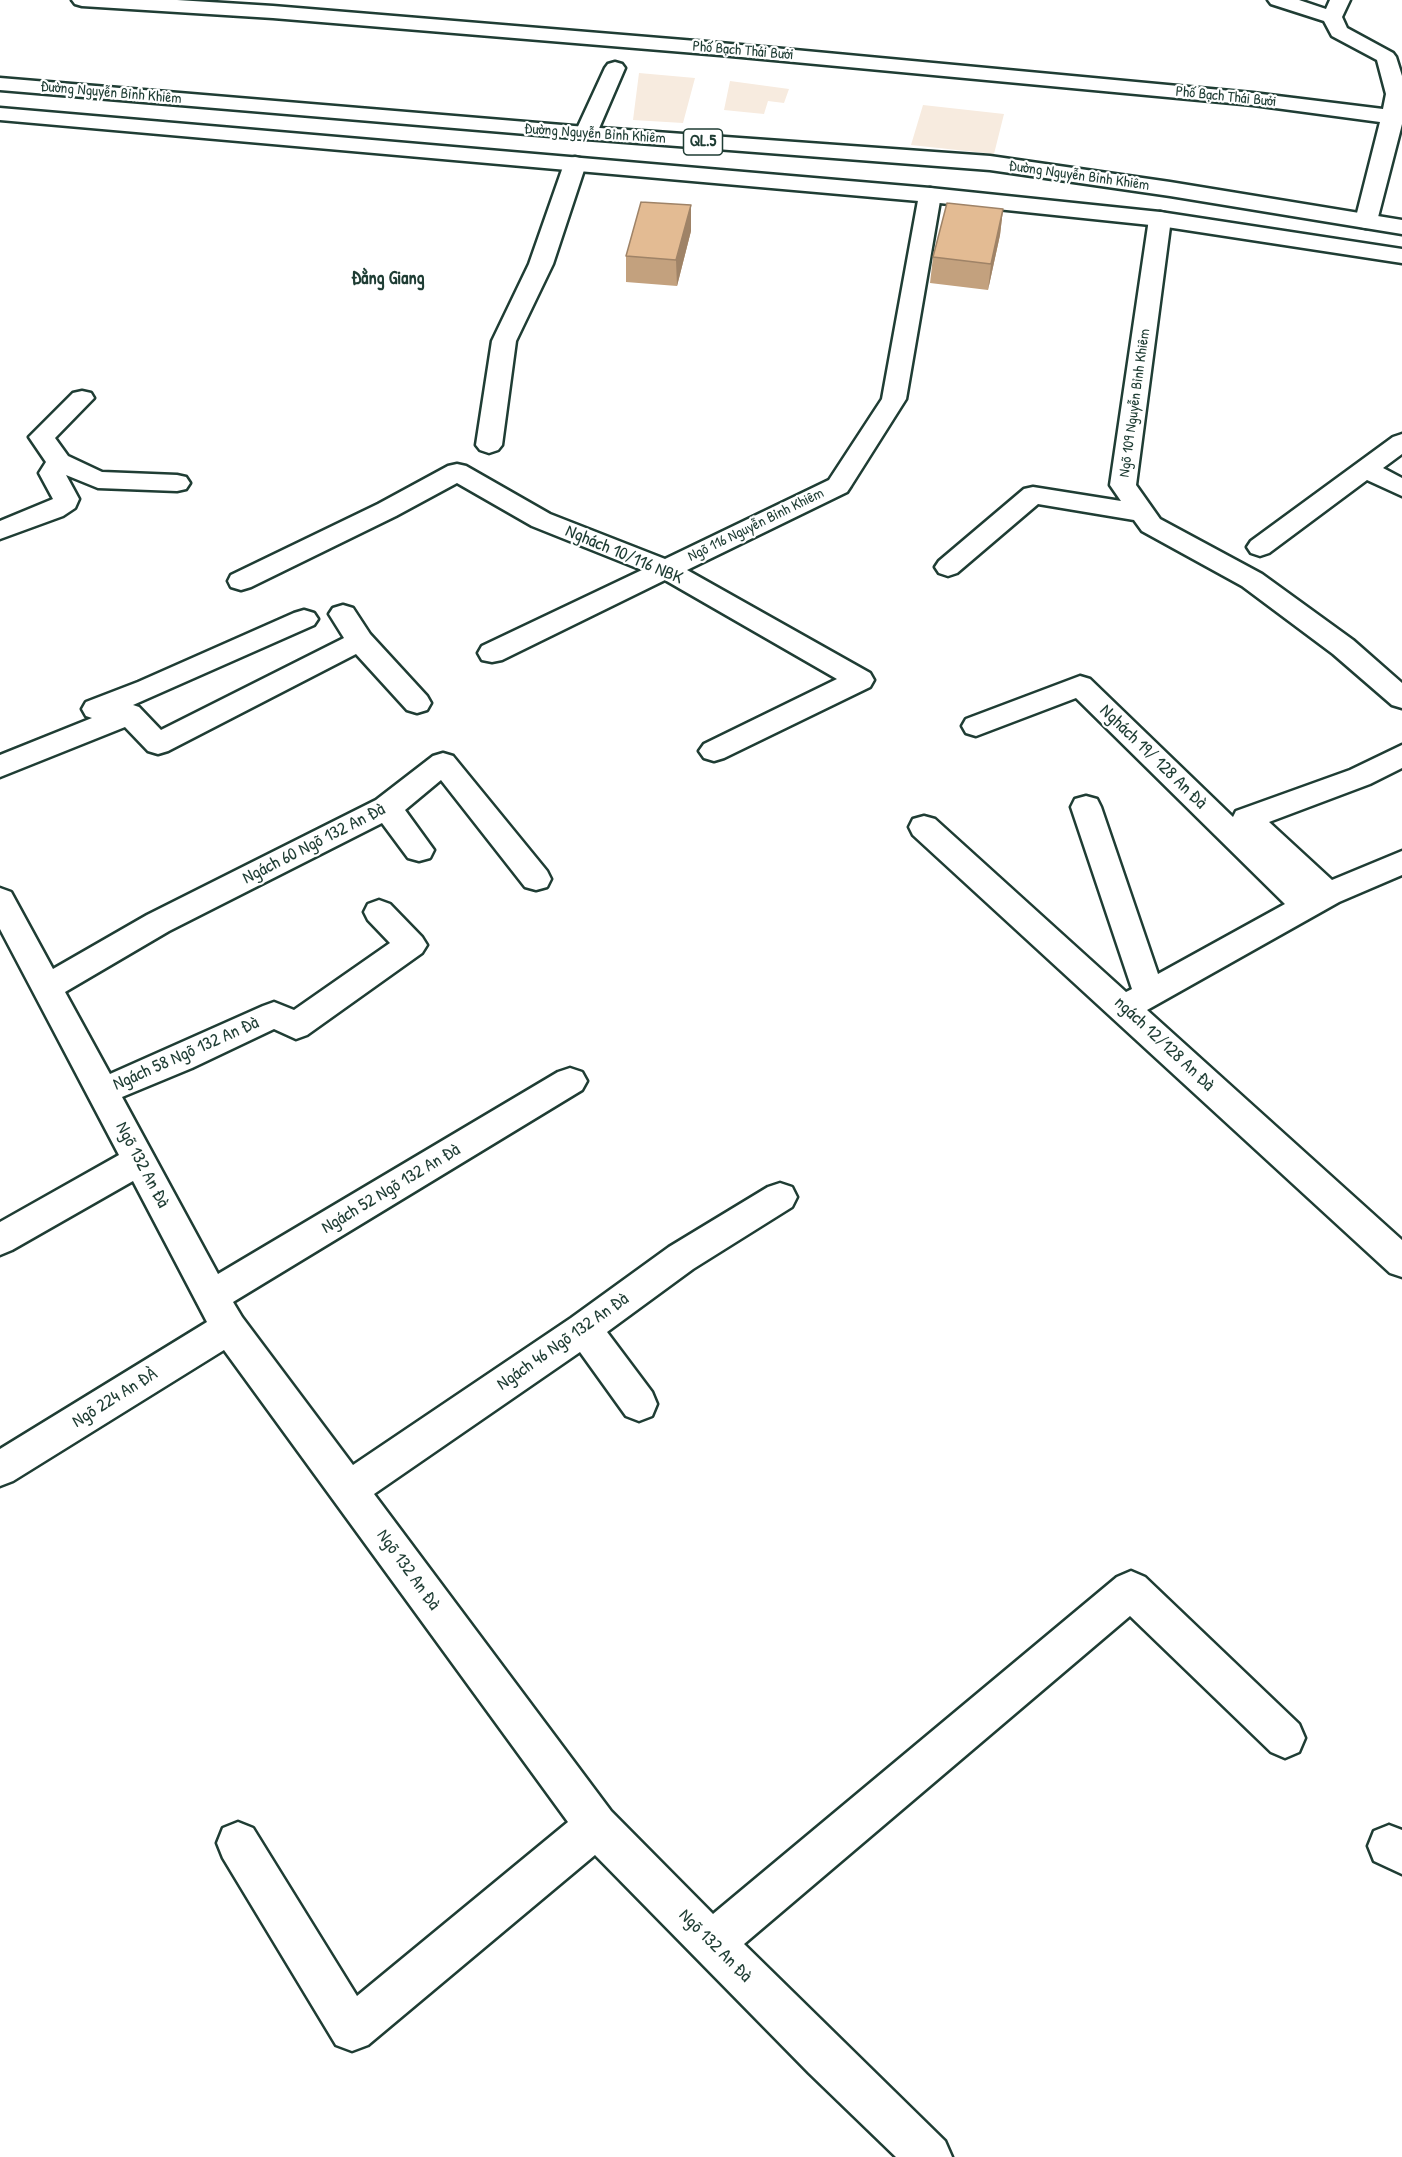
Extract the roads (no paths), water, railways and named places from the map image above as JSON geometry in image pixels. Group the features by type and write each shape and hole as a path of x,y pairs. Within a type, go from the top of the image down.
{"main road":[{"name":"Phố Bạch Thái Bưởi","path":"82,0 275,6 1253,99 1397,117"},
{"path":"1278,0 1336,9 1339,32 1386,57 1397,94 1397,117 1366,221"},
{"path":"586,133 615,68"},
{"name":"Đường Nguyễn Bỉnh Khiêm","path":"0,84 586,133 990,163 1170,189 1402,227"},
{"name":"Đường Nguyễn Bỉnh Khiêm","path":"0,114 930,195 1160,219 1402,256"},
{"path":"489,445 504,341 541,264 575,164"},
{"name":"Ngõ 116 Nguyễn Bỉnh Khiêm","path":"492,653 838,486 894,399 930,195"},
{"name":"Ngõ 109 Nguyễn Bỉnh Khiêm","path":"1160,219 1124,485 1151,525 1187,547 1252,580 1342,647 1402,698"},
{"path":"82,398 42,437 59,462 98,480 177,483"},
{"path":"1260,547 1402,442"},
{"path":"0,531 63,506 66,499 52,473 59,462"},
{"path":"1367,470 1402,488"},
{"name":"Nghách 10/116 NBK","path":"241,581 387,510 457,472 541,520 665,569 860,681 714,751"},
{"path":"948,567 1033,495 1143,513"},
{"path":"343,614 360,641 417,703"},
{"path":"0,745 148,689 304,620"},
{"path":"0,767 129,714 158,744 360,641"},
{"name":"Nghách 19/ 128 An Đà","path":"976,726 1080,686 1317,900"},
{"path":"1317,900 1247,819 1360,777 1402,755"},
{"name":"Ngách 60 Ngõ 132 An Đà","path":"47,987 158,923 387,808 443,763 536,879"},
{"path":"1086,807 1137,1000 1317,900 1402,862"},
{"path":"387,808 419,850"},
{"name":"ngách 12/128 An Đà","path":"924,827 1137,1000 1402,1262"},
{"name":"Ngõ 132 An Đà","path":"0,900 220,1312 596,1826 825,2057 929,2157"},
{"name":"Ngách 58 Ngõ 132 An Đà","path":"103,1091 180,1059 274,1015 296,1026 411,945 379,912"},
{"name":"Ngách 52 Ngõ 132 An Đà","path":"220,1312 570,1081"},
{"path":"0,1240 139,1160"},
{"name":"Ngách 46 Ngõ 132 An Đà","path":"348,1490 584,1329 681,1258 780,1197"},
{"name":"Ngõ 224 An ĐÀ","path":"0,1469 220,1312"},
{"path":"584,1329 639,1404"},
{"path":"712,1943 1131,1590 1285,1738"},
{"path":"238,1843 352,2029 596,1826"}],"district":[{"name":"Đằng Giang","path":"388,279"}]}
